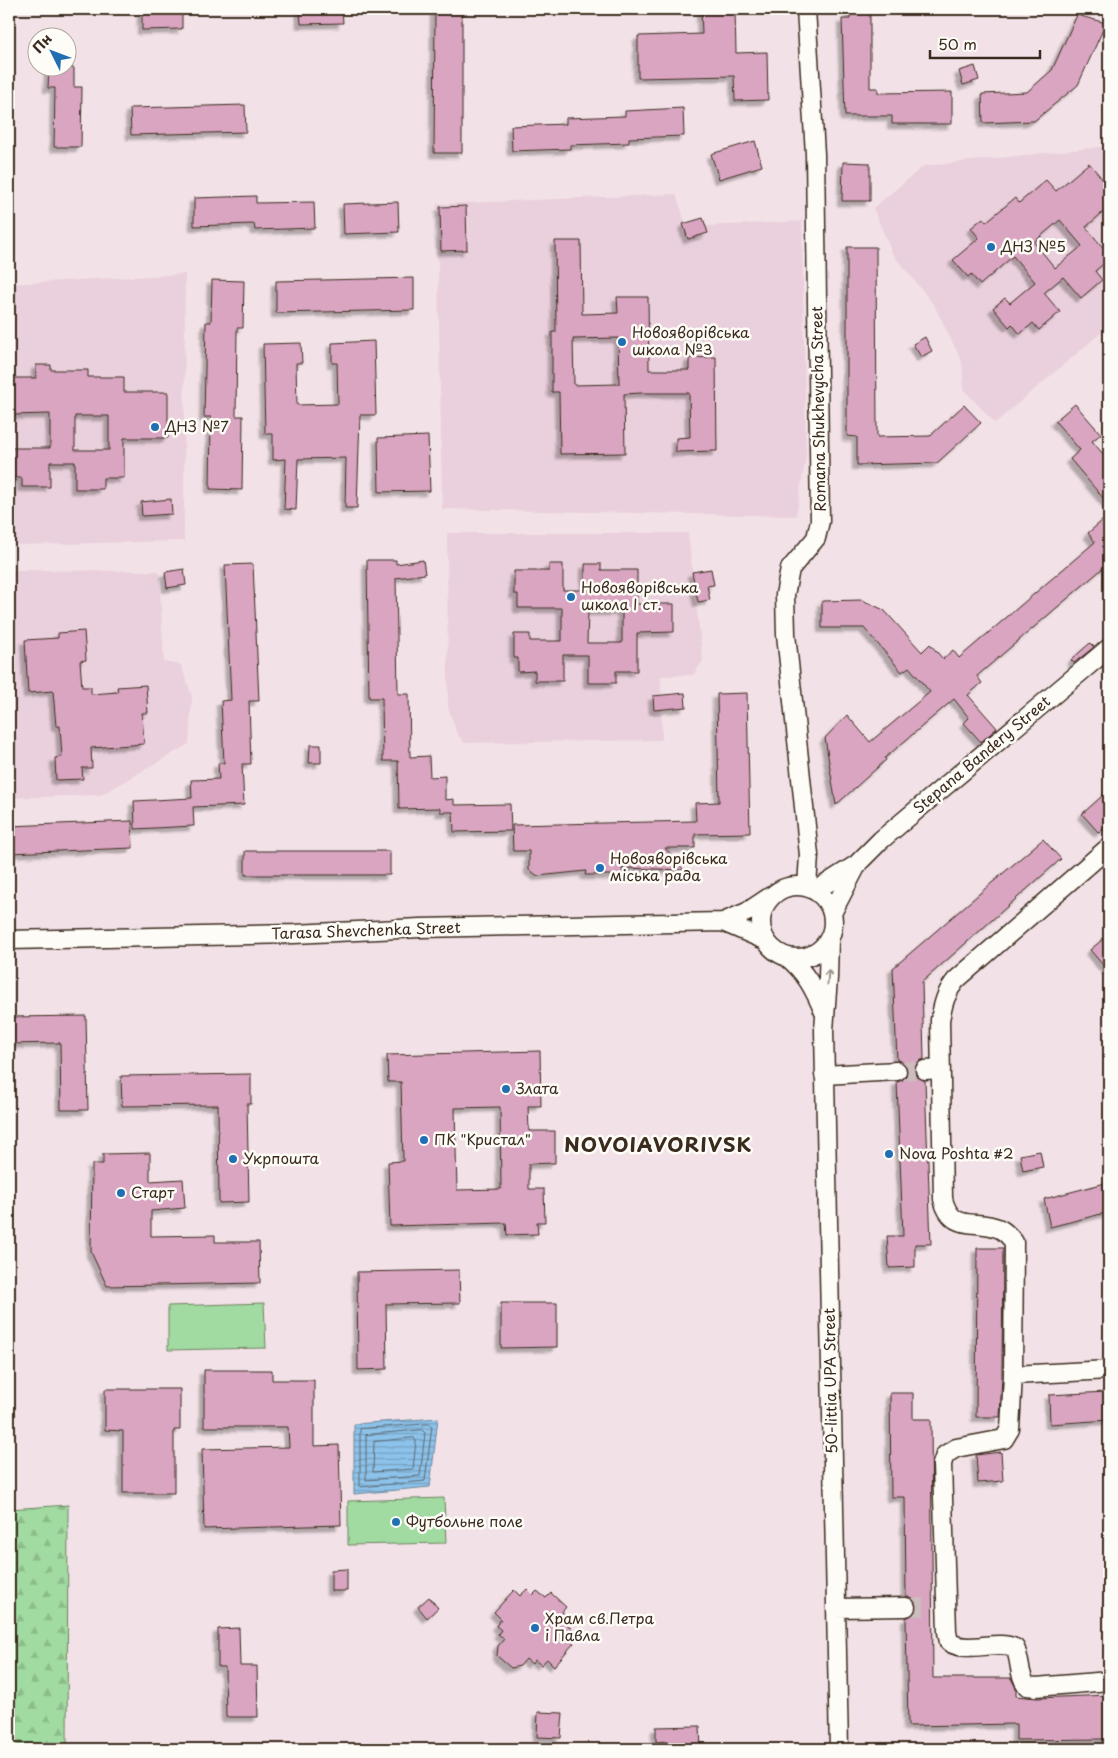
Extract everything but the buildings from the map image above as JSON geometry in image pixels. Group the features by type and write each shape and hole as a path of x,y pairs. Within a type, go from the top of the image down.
{"street":[{"name":"Romana Shukhevycha Street","path":"806,9 816,154 820,521 816,538 790,569 785,595 786,634 811,889"},
{"name":"Stepana Bandery Street","path":"811,889 857,864 881,840 1109,648"},
{"path":"1109,848 948,989 943,1003 933,1069 943,1199 946,1212 959,1222 998,1228 1006,1233 1014,1242 1014,1375 1010,1429 1004,1439 956,1448 945,1455 942,1464 939,1607 949,1642 956,1646 1007,1644 1015,1648 1020,1657 1022,1679 1027,1686 1036,1687 1109,1681"},
{"name":"Stepana Bandery Street","path":"832,913 857,864"},
{"path":"797,886 811,889 823,896 832,913 832,932 828,940 815,954 806,957 787,958 778,954 765,940 760,922 762,913 771,896 779,890 797,886"},
{"name":"Tarasa Shevchenka Street","path":"9,940 294,934 420,928 723,922 747,912 771,896"},
{"name":"Tarasa Shevchenka Street","path":"723,922 765,940"},
{"name":"50-littia UPA Street","path":"828,940 824,1075 839,1749"},
{"name":"50-littia UPA Street","path":"787,958 804,974 812,985 825,1012"},
{"path":"824,1075 897,1071"},
{"path":"1014,1375 1109,1370"},
{"path":"836,1608 906,1607"}],"shaded area":[{"path":"1109,146 1109,326 995,423 964,390 962,362 934,305 892,253 873,208 924,166"},
{"name":"Новояворівська школа №3","path":"676,194 687,227 802,221 806,457 796,516 442,509 437,204"},
{"path":"185,274 184,541 19,545 9,540 9,284"},
{"name":"Новояворівська школа І ст.","path":"447,533 688,533 703,661 693,675 661,676 662,740 465,743 457,734 448,707"},
{"path":"11,570 159,571 164,662 181,665 192,696 189,744 101,795 9,798 9,583"}],"green space":[{"path":"264,1303 266,1348 168,1350 168,1306"},
{"name":"Футбольне поле","path":"444,1498 446,1543 348,1545 348,1501"},
{"path":"68,1505 67,1749 9,1749 9,1509"}],"water":[{"path":"438,1418 430,1487 354,1494 354,1424"}],"tunnel":[{"path":"897,1071 925,1070"},
{"path":"906,1607 933,1607"}],"place":[{"name":"ДНЗ №5","path":"991,247"},
{"name":"Новояворівська школа №3","path":"622,342"},
{"name":"ДНЗ №7","path":"155,427"},
{"name":"Новояворівська школа І ст.","path":"571,597"},
{"name":"Новояворівська міська рада","path":"600,868"},
{"name":"Злата","path":"506,1089"},
{"name":"ПК \"Кристал\"","path":"424,1140"},
{"name":"Nova Poshta #2","path":"889,1154"},
{"name":"Укрпошта","path":"233,1159"},
{"name":"Старт","path":"121,1193"},
{"name":"Футбольне поле","path":"396,1522"},
{"name":"Храм св.Петра і Павла","path":"535,1628"}],"district":[{"name":"NOVOIAVORIVSK","path":"658,1145"}]}
